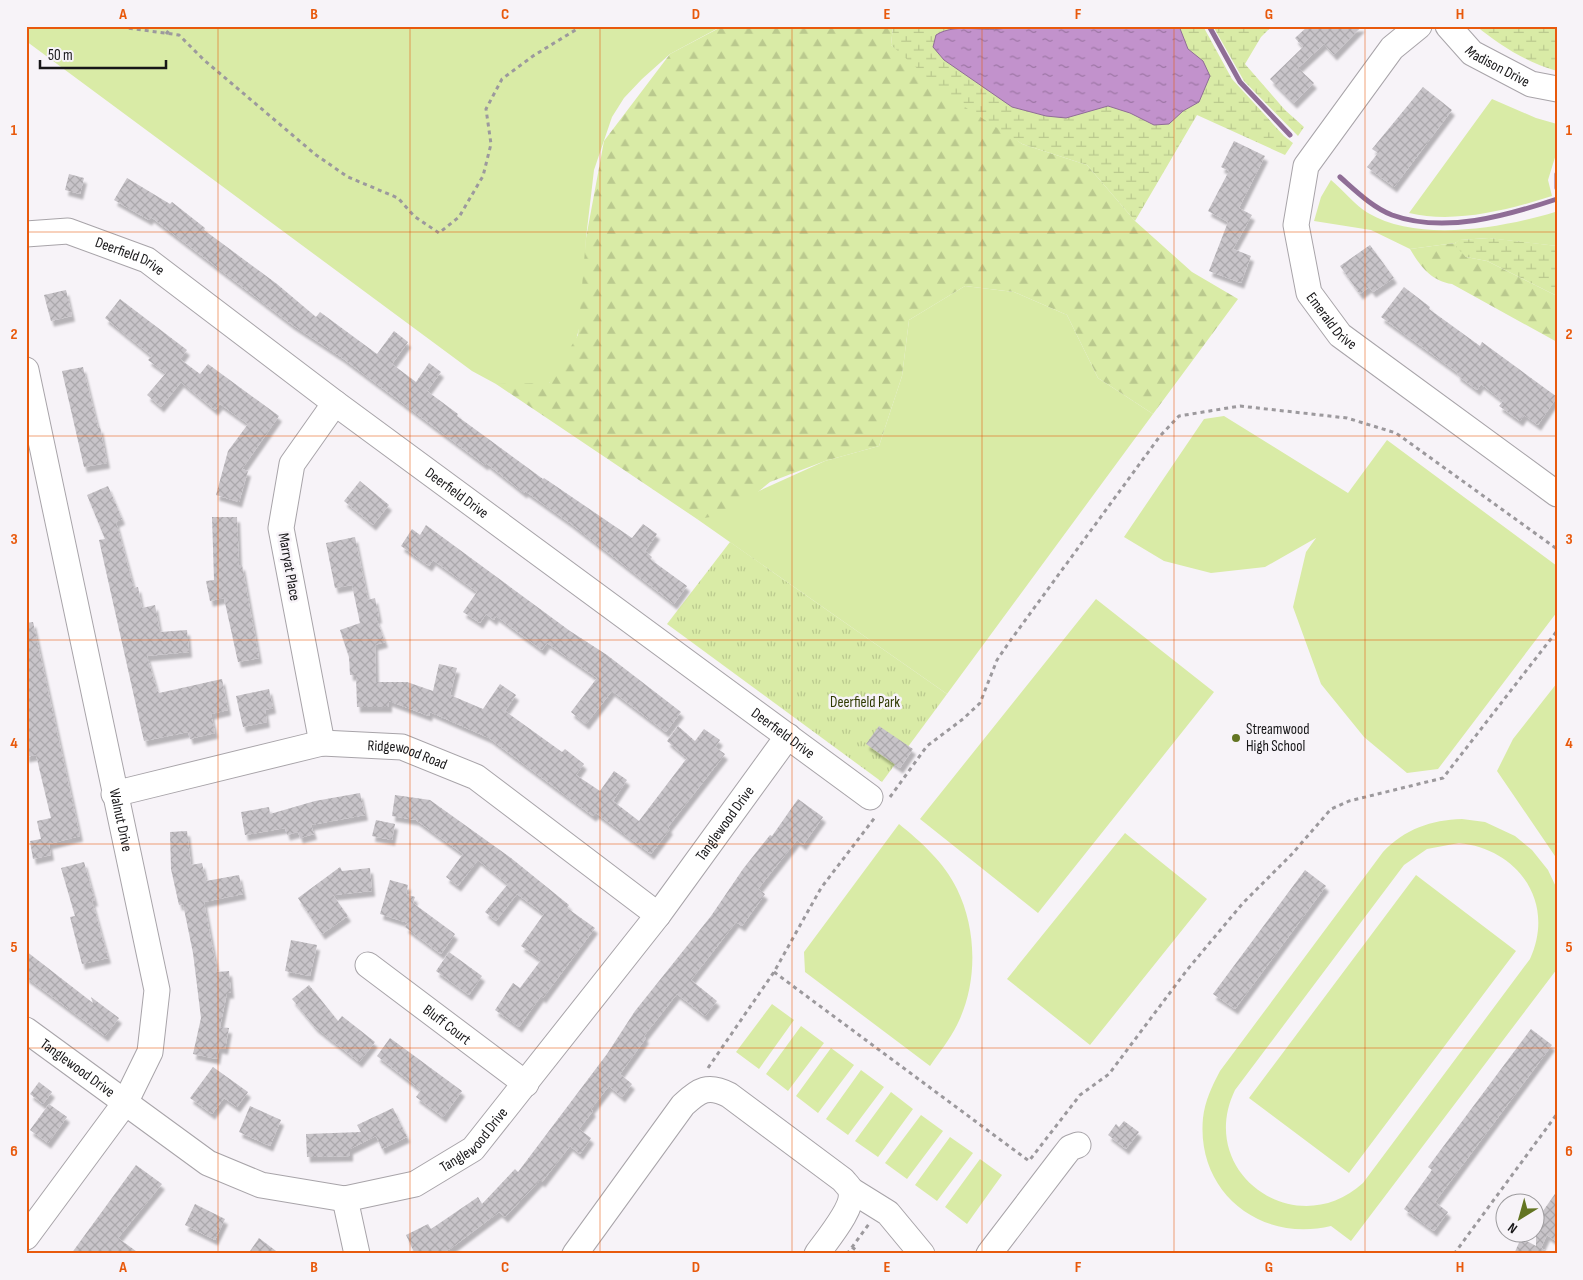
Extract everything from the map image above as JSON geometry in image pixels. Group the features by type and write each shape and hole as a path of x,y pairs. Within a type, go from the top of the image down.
{"street":[{"name":"Emerald Drive","path":"1419,26 1392,48 1306,166 1296,225 1309,293 1340,334 1557,494"},
{"name":"Madison Drive","path":"1448,26 1472,54 1531,84 1557,89"},
{"name":"Deerfield Drive","path":"26,234 68,231 147,260 335,403 879,802"},
{"name":"Walnut Drive","path":"26,370 114,794 157,990 150,1052 125,1102 26,1238"},
{"name":"Marryat Place","path":"322,744 281,528 292,464 335,403"},
{"name":"Tanglewood Drive","path":"26,1030 208,1163 261,1185 345,1200 414,1184 473,1149 658,915 788,736"},
{"name":"Ridgewood Road","path":"114,794 322,744 402,747 476,777 658,915"},
{"name":"Bluff Court","path":"368,965 526,1084"},
{"path":"575,1254 683,1105 694,1095 705,1089 717,1088 842,1180 850,1190 888,1213 922,1254"},
{"path":"989,1254 1070,1148 1078,1145"},
{"path":"816,1254 845,1214 851,1201 850,1190"},
{"path":"345,1200 356,1254"}],"path":[{"path":"113,26 178,35 204,60 316,156 348,177 398,198 414,216 439,233 459,217 483,176 491,144 486,109 502,79 533,56 582,26"},
{"path":"166,34 172,26"},
{"path":"708,1068 774,972 821,888 879,802 927,746 963,719 980,703 997,660 1010,641 1160,436 1179,416 1240,406 1347,418 1396,433 1557,549"},
{"path":"774,972 1029,1161 1080,1095 1109,1074 1187,970 1237,911 1292,854 1331,809 1349,800 1443,778 1557,631"},
{"path":"1454,1254 1557,1114"},
{"path":"847,1254 868,1224"},
{"path":"852,1247 861,1254"}],"green space":[{"path":"26,26 722,26 670,54 624,98 612,117 594,170 586,238 583,313 572,356 549,383 529,391 496,384 472,371 26,41"},
{"path":"723,26 893,26 891,45 1022,144 1087,165 1135,221 1192,272 1238,299 1153,414 1098,378 1067,315 1014,292 965,286 909,320 902,376 879,446 825,461 770,482 731,514 697,519 496,384 549,383 578,335 586,238 604,141 670,54"},
{"path":"893,26 1203,26 1232,79 1284,136 1293,143 1285,155 1197,115 1135,221 1087,165 1022,144 948,96 891,45"},
{"path":"1213,26 1272,26 1261,37 1245,64 1285,110 1304,127 1298,136 1244,81"},
{"path":"1476,26 1557,26 1557,71 1514,53"},
{"path":"1492,99 1536,118 1557,124 1557,151 1548,180 1552,196 1481,214 1445,217 1409,213"},
{"path":"1331,180 1368,213 1388,222 1411,228 1461,230 1511,223 1555,212 1557,246 1488,238 1460,240 1455,243 1410,249 1371,230 1314,221 1321,197"},
{"path":"1489,238 1557,246 1557,296 1487,261 1466,257 1457,248 1455,243 1459,240"},
{"path":"1455,243 1466,257 1487,261 1557,296 1557,342 1452,284 1438,280 1422,267 1410,249"},
{"path":"965,286 1014,292 1067,315 1098,378 1153,414 947,694 697,519 825,461 879,446 902,376 909,320"},
{"path":"1224,416 1348,493 1387,440 1557,566 1557,612 1438,769 1407,773 1364,737 1321,684 1293,607 1306,552 1316,538 1265,567 1211,573 1164,561 1124,537 1204,419"},
{"name":"Deerfield Park","path":"730,542 947,694 882,782 667,624"},
{"path":"1096,599 1214,692 1038,913 920,819"},
{"path":"1557,683 1557,859 1497,771 1513,739"},
{"path":"1462,819 1485,822 1515,836 1532,850 1548,870 1557,889 1557,969 1351,1241 1331,1226 1305,1229 1280,1227 1257,1219 1238,1206 1222,1189 1210,1168 1204,1145 1203,1118 1214,1082 1220,1071 1383,852 1400,837 1419,827","holes":["1459,843 1480,847 1499,856 1514,867 1526,882 1535,899 1538,918 1537,938 1530,959 1363,1183 1337,1200 1309,1206 1283,1202 1259,1190 1240,1172 1229,1148 1226,1120 1235,1090 1404,865 1427,849"]},
{"path":"899,824 931,853 952,879 964,905 971,939 972,974 964,1009 957,1025 930,1066 805,972 804,952"},
{"path":"1125,833 1207,899 1090,1045 1007,979"},
{"path":"1416,875 1516,951 1349,1173 1249,1098"},
{"path":"772,1004 794,1020 759,1069 736,1052"},
{"path":"801,1026 824,1043 788,1091 766,1074"},
{"path":"831,1048 854,1065 818,1113 796,1096"},
{"path":"861,1070 884,1087 848,1135 826,1119"},
{"path":"891,1092 913,1109 878,1157 855,1141"},
{"path":"921,1115 943,1131 907,1179 885,1163"},
{"path":"950,1137 973,1153 937,1201 915,1185"},
{"path":"980,1159 1002,1175 967,1224 945,1207"}],"water":[{"path":"1014,26 1179,26 1188,49 1203,61 1210,76 1199,102 1183,111 1169,124 1154,125 1130,113 1108,106 1066,118 1046,116 1012,107 944,60 933,47 936,35 945,31 964,28 994,29"}],"building":[{"path":"1308,26 1362,26 1334,55 1324,44 1298,68 1314,83 1294,103 1270,79 1303,47 1295,38"},
{"path":"1423,87 1452,110 1394,187 1367,167 1378,153 1372,149"},
{"path":"1234,141 1265,156 1239,208 1252,215 1233,249 1251,256 1241,283 1209,271 1228,222 1208,211 1229,171 1221,167"},
{"path":"69,174 84,178 80,194 65,190"},
{"path":"127,178 170,204 172,202 205,228 204,230 277,284 316,317 320,312 377,354 394,331 408,342 392,364 416,382 429,363 441,372 427,391 458,414 457,416 543,479 632,538 643,524 657,534 645,551 652,557 650,559 687,586 674,604 570,523 525,491 524,493 341,357 291,324 151,217 149,220 114,200"},
{"path":"1370,245 1394,278 1373,292 1369,287 1360,294 1340,266"},
{"path":"1404,287 1430,307 1429,309 1480,346 1482,342 1557,397 1538,425 1524,415 1520,421 1499,406 1503,401 1481,384 1477,390 1457,375 1458,373 1381,317"},
{"path":"66,290 72,316 51,321 44,295"},
{"path":"120,299 187,350 180,359 200,374 208,364 279,416 242,469 248,471 239,502 216,495 228,451 248,424 220,404 215,410 181,382 161,407 147,395 166,373 148,360 152,356 105,318"},
{"path":"83,367 98,428 100,427 107,463 84,467 62,371"},
{"path":"360,481 389,505 373,525 344,501"},
{"path":"108,486 122,519 116,522 134,588 138,587 142,608 155,605 160,632 187,630 189,652 147,656 157,690 159,693 222,679 228,710 211,714 215,733 190,739 188,732 144,741 99,540 105,539 87,495"},
{"path":"212,517 237,517 239,565 242,565 259,658 238,662 224,598 210,601 206,581 214,580"},
{"path":"426,525 570,631 607,655 681,712 666,732 612,691 586,724 571,712 597,678 547,643 542,650 496,616 494,620 486,614 480,623 463,612 477,592 433,560 429,566 401,546 412,529 420,535"},
{"path":"355,537 368,600 375,598 379,618 376,618 385,642 375,645 376,682 407,682 433,691 439,664 457,668 450,695 483,709 500,684 516,695 505,711 562,752 565,749 584,764 576,775 600,791 614,771 627,780 613,801 639,821 687,758 667,741 678,726 695,741 704,729 720,740 715,747 725,754 668,827 670,829 651,854 596,813 593,816 489,738 430,712 429,716 389,701 389,707 357,707 356,675 350,675 349,657 340,630 360,623 352,585 335,588 326,543"},
{"path":"33,622 80,836 49,844 51,855 33,859 30,841 41,839 37,821 51,818 36,755 26,757 26,724 29,723 26,711 26,623"},
{"path":"269,689 273,708 265,710 267,722 243,727 236,696"},
{"path":"879,726 913,749 900,768 866,744"},
{"path":"360,793 365,815 311,825 314,834 300,838 298,832 287,835 285,828 245,835 241,812 269,807 270,814 315,801"},
{"path":"395,795 430,800 511,858 569,905 567,908 595,928 519,1027 495,1010 513,983 520,988 541,960 521,946 544,914 517,894 496,921 485,912 508,884 478,860 458,886 446,877 463,854 416,820 392,816"},
{"path":"798,799 823,817 803,845 797,840 758,889 765,894 742,926 736,922 691,980 717,1001 705,1016 677,994 644,1036 646,1038 620,1074 632,1084 622,1097 609,1086 591,1109 593,1111 579,1129 591,1138 580,1154 570,1146 542,1182 540,1180 505,1217 499,1212 450,1249 439,1254 415,1254 406,1235 428,1224 431,1229 478,1197 482,1204 515,1169 518,1172 607,1054 635,1011 711,916 743,869 770,835 772,836"},
{"path":"376,820 395,824 392,840 372,836"},
{"path":"187,831 191,865 202,863 206,881 239,875 243,894 204,902 217,972 229,971 231,993 227,993 220,1027 229,1028 225,1049 219,1048 217,1059 193,1054 201,1018 193,953 183,904 179,905 171,869 170,832"},
{"path":"84,862 95,901 92,901 108,958 82,964 70,917 75,916 61,868"},
{"path":"340,867 342,871 370,868 372,891 333,895 348,916 322,934 298,898"},
{"path":"1305,870 1326,886 1235,1009 1213,994"},
{"path":"390,880 408,885 406,894 415,897 413,903 455,934 441,954 405,927 408,923 380,914"},
{"path":"291,940 317,945 310,976 285,971"},
{"path":"26,951 93,1003 91,997 119,1018 105,1036 26,977"},
{"path":"449,952 482,976 469,995 436,971"},
{"path":"309,985 338,1021 342,1016 375,1042 359,1062 315,1027 292,999"},
{"path":"1531,1029 1552,1045 1435,1202 1448,1212 1434,1231 1404,1209 1432,1170 1428,1167"},
{"path":"390,1038 462,1091 443,1117 416,1097 421,1090 377,1056"},
{"path":"213,1067 248,1092 237,1107 224,1098 212,1114 190,1098"},
{"path":"39,1082 52,1092 43,1104 30,1094"},
{"path":"49,1104 67,1117 48,1143 30,1130"},
{"path":"250,1106 281,1120 270,1146 239,1132"},
{"path":"393,1108 407,1137 382,1149 376,1136 350,1149 350,1156 307,1157 306,1134 361,1132 357,1125"},
{"path":"1124,1121 1139,1132 1126,1149 1108,1135 1116,1124 1119,1127"},
{"path":"136,1165 162,1184 118,1238 140,1254 71,1254"},
{"path":"1557,1191 1557,1242 1547,1235 1546,1237 1546,1207"},
{"path":"195,1204 225,1219 215,1240 185,1225"},
{"path":"259,1238 280,1254 248,1254"},
{"path":"1519,1242 1528,1242 1536,1246 1536,1242 1544,1242 1541,1248 1552,1254 1514,1254"}],"waterway":[{"path":"1209,26 1240,82 1290,135"},
{"path":"1557,174 1557,188"},
{"path":"1340,177 1364,198 1385,212 1412,220 1433,223 1454,223 1496,217 1557,199"}],"place":[{"name":"Streamwood High School","path":"1236,738"}]}
